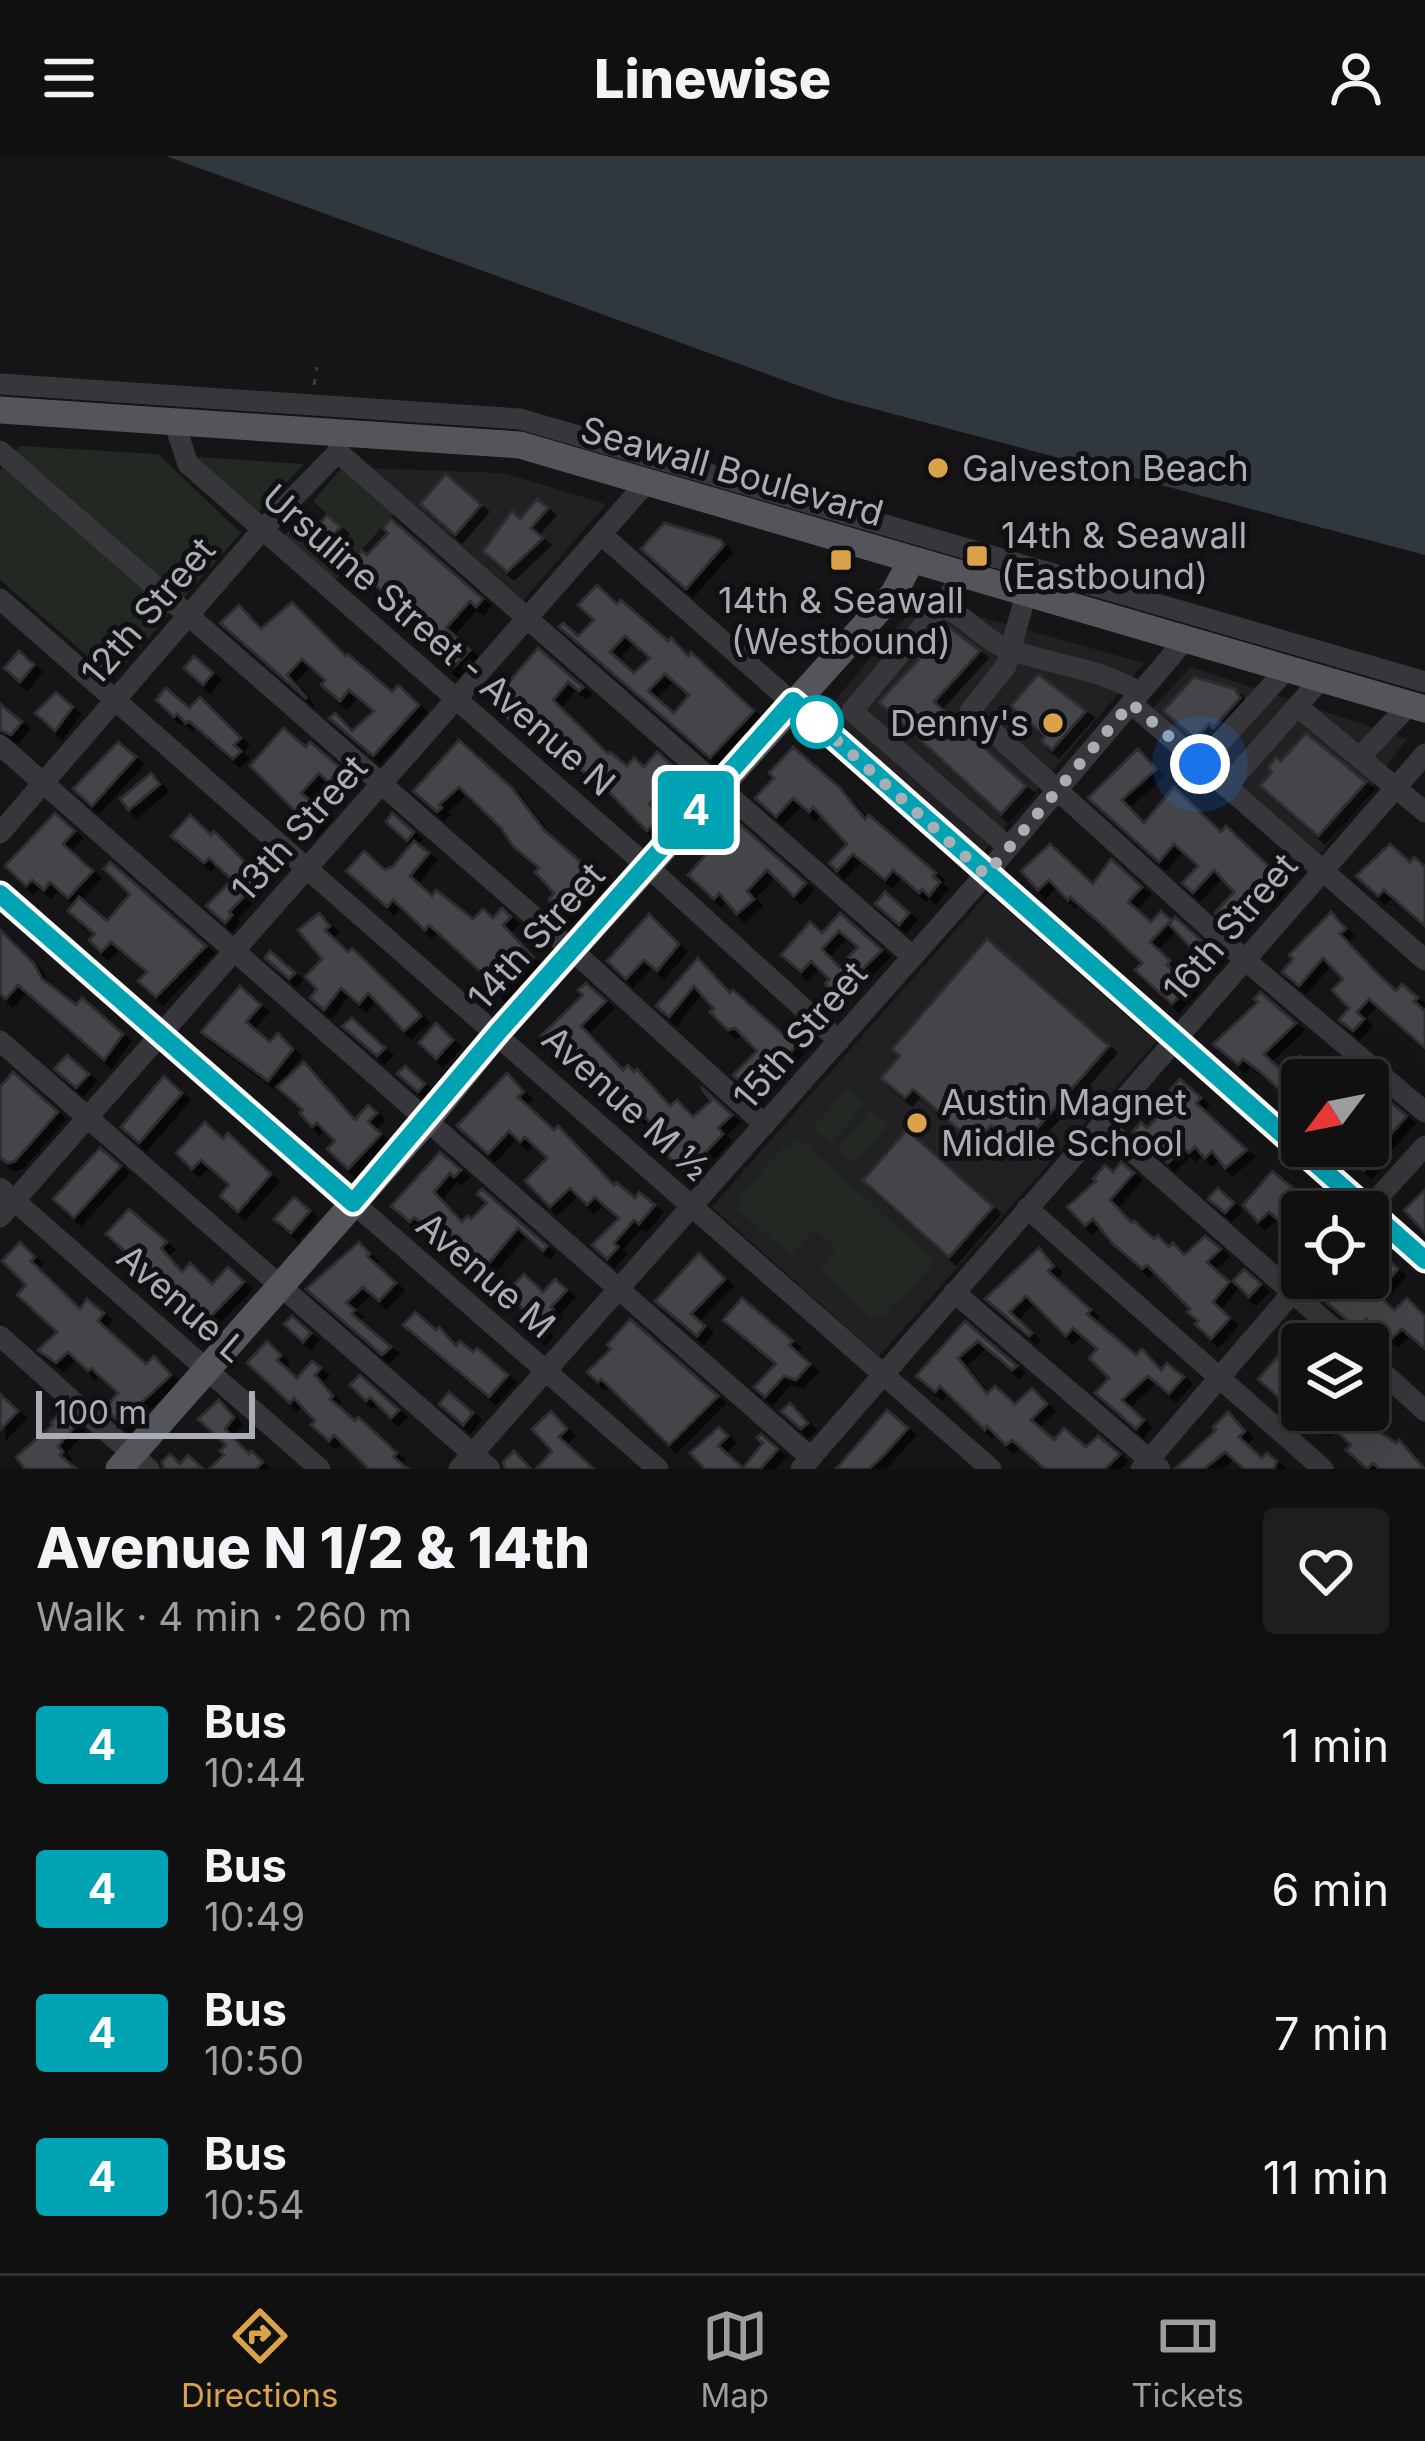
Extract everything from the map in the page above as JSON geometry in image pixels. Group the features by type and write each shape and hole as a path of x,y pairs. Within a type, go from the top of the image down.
{"main road":[{"name":"Seawall Boulevard","path":"10,411 174,422 339,442 520,446 1322,679 1420,698"},
{"name":"14th Street","path":"134,1464 206,1369 427,1120 498,1032 894,593 911,561"}],"street":[{"path":"0,384 520,418 1420,698 1360,757"},
{"path":"10,411 0,448 765,1125"},
{"name":"Ursuline Street - Avenue N","path":"174,422 188,464 839,1041"},
{"path":"339,442 527,619 913,957"},
{"name":"12th Street","path":"0,832 339,442"},
{"name":"13th Street","path":"5,1202 88,1118 647,482"},
{"path":"602,535 1344,1191"},
{"path":"964,577 852,711 1008,847"},
{"path":"1026,594 1006,666 970,711 1245,960 1425,1112"},
{"name":"Avenue M ½","path":"0,598 991,1469"},
{"path":"942,607 966,617 991,640 1012,650 1107,677 1425,960"},
{"name":"15th Street","path":"466,1461 986,875 1185,640"},
{"path":"1200,764 1287,669"},
{"path":"1226,787 1322,679"},
{"path":"1297,706 1425,812"},
{"path":"0,746 619,1288 806,1464"},
{"name":"16th Street","path":"806,1464 1425,754"},
{"name":"Avenue M","path":"0,894 658,1469"},
{"path":"0,1042 279,1287 466,1461 490,1469"},
{"path":"1101,1124 1281,1269"},
{"path":"1384,1191 1425,1146"},
{"name":"Avenue L","path":"5,1202 320,1469"},
{"path":"1027,1208 1324,1469"},
{"path":"1389,1230 1425,1260"},
{"path":"954,1292 1150,1466 1286,1299"},
{"path":"1312,1299 1333,1323"},
{"path":"0,1336 134,1464"},
{"path":"1389,1378 1425,1411"}],"path":[{"path":"315,382 316,367"}],"shaded area":[{"path":"166,156 1425,156 1425,555 833,398"},
{"path":"20,446 158,454 241,533 113,678 0,580 0,470"},
{"path":"197,457 304,464 258,513 210,475"},
{"path":"345,464 397,510 335,580 285,535 292,527 317,549 341,527 313,501"},
{"path":"365,468 504,473 606,504 520,604"},
{"path":"920,600 1144,663 981,855 825,712"},
{"path":"1191,667 1407,739 1318,857 1152,709"},
{"path":"988,893 1156,1042 879,1356 712,1207"},
{"path":"847,1088 865,1104 831,1144 813,1128"},
{"path":"871,1110 889,1125 855,1164 837,1149"},
{"path":"797,1137 936,1261 883,1315 870,1316 820,1270 836,1248 815,1230 791,1255 739,1211 739,1197"}],"building":[{"path":"446,474 481,505 455,535 420,504"},
{"path":"537,499 548,508 531,528 543,538 507,572 483,551 512,511 520,519"},
{"path":"327,515 341,527 317,550 306,539"},
{"path":"391,519 483,599 476,607 470,601 446,628 470,650 451,670 429,649 437,640 351,563 362,551 367,555 388,533 383,528"},
{"path":"664,523 721,540 724,545 686,589 641,549"},
{"path":"597,585 668,641 671,638 688,656 691,652 754,711 710,758 559,627 563,623 578,636 594,620 578,605","holes":["625,636 650,658 634,673 610,652","665,674 689,695 674,713 648,691"]},
{"path":"292,602 346,656 392,692 398,685 419,705 373,756 329,718 335,713 352,731 374,711 349,690 340,701 302,659 287,675 307,699 220,623 239,605 261,629"},
{"path":"949,627 980,651 934,702 1026,786 1001,814 879,702"},
{"path":"538,648 583,687 579,691 568,682 553,700 608,754 627,766 634,758 644,767 657,752 691,782 679,795 668,783 649,804 661,815 647,831 606,789 540,739 545,734 520,711 511,721 491,703"},
{"path":"19,651 34,665 20,682 4,668"},
{"path":"194,656 213,673 203,685 184,668"},
{"name":"Denny's","path":"1038,674 1086,711 1052,750 1041,741 1045,736 1011,706"},
{"path":"1194,677 1235,689 1240,698 1213,728 1209,724 1195,739 1163,711"},
{"path":"166,688 189,708 200,697 241,738 234,745 241,751 233,759 189,721 177,714 174,717 156,700"},
{"path":"56,692 73,707 55,731 35,713"},
{"path":"0,704 22,722 11,735 0,730"},
{"path":"283,728 306,747 310,742 352,778 347,782 338,773 328,782 319,773 301,793 324,812 307,832 293,821 299,815 250,766"},
{"path":"1306,733 1366,782 1318,836 1260,786 1272,772 1268,768 1276,757 1281,761"},
{"path":"459,740 512,788 544,830 599,878 566,915 549,900 554,893 535,872 539,868 459,787 437,812 413,791"},
{"path":"118,742 136,757 92,806 73,789"},
{"path":"793,747 839,787 865,819 869,815 936,873 933,876 940,882 929,896 893,870 885,880 853,854 837,871 829,863 847,844 813,807 809,812 793,798 776,817 755,798 774,778 769,773"},
{"path":"1138,749 1156,769 1122,800 1144,823 1174,787 1221,832 1226,826 1282,879 1241,916 1245,919 1234,930 1215,913 1234,892 1214,870 1193,893 1182,883 1198,866 1174,844 1159,862 1088,798"},
{"path":"151,773 160,784 129,810 120,799"},
{"path":"55,813 75,831 63,844 93,871 68,898 50,882 44,890 32,880 26,886 5,866"},
{"path":"392,813 414,832 407,841 386,822"},
{"path":"190,815 211,835 214,831 253,870 257,866 266,874 229,912 232,915 225,923 206,906 232,880 209,858 204,863 171,836"},
{"path":"736,821 806,883 794,896 767,870 747,891 754,899 737,914 719,893 714,899 688,875"},
{"path":"414,841 429,853 410,876 432,896 436,890 473,919 483,909 493,918 502,908 511,917 503,925 534,958 498,993 429,925 425,930 393,900 387,907 346,871 364,851 385,870 392,867"},
{"path":"1050,844 1093,884 1111,859 1142,887 1128,902 1151,922 1161,911 1171,920 1150,942 1190,985 1172,1004 1135,970 1142,963 1098,921 1049,880 1038,890 1021,871"},
{"path":"1390,844 1410,862 1414,857 1425,867 1425,926 1384,890 1378,896 1356,876"},
{"path":"110,862 206,946 156,997 138,981 147,972 111,942 101,952 89,940 95,934 68,911 79,897 107,921 130,894 104,869"},
{"path":"885,892 909,913 899,925 875,904"},
{"path":"1331,912 1346,929 1340,934 1375,971 1396,991 1402,984 1418,998 1414,1001 1425,1011 1425,1048 1369,999 1357,1012 1364,1019 1353,1031 1339,1020 1349,1008 1332,990 1343,979 1323,958 1299,986 1282,972 1293,959 1289,955"},
{"path":"319,913 330,926 325,930 348,952 352,948 421,1016 404,1031 368,993 359,1004 341,988 324,1010 310,998 317,989 305,977 322,959 298,930"},
{"path":"840,913 882,950 836,995 825,984 829,979 811,961 801,972 781,955 810,922 822,933","holes":["839,931 858,947 839,967 822,949"]},
{"path":"649,914 679,944 657,971 644,960 626,979 607,961"},
{"path":"1175,917 1216,954 1207,965 1169,924"},
{"path":"0,930 34,964 42,979 76,1005 82,998 123,1034 104,1060 18,985 6,999 0,994"},
{"path":"987,939 1109,1046 1019,1149 991,1125 975,1144 913,1089 905,1098 881,1078 900,1056 892,1049"},
{"path":"270,951 295,973 289,979 265,958"},
{"path":"698,958 730,993 733,990 796,1046 755,1095 733,1075 757,1051 735,1028 728,1030 710,1012 714,1009 694,986 669,1017 656,1006"},
{"path":"586,983 606,1001 581,1026 623,1070 628,1065 634,1072 637,1069 670,1106 677,1100 693,1117 711,1101 701,1087 732,1115 718,1128 723,1134 686,1173 665,1153 672,1145 641,1113 638,1116 560,1040 552,1047 541,1036 583,995 578,990"},
{"path":"240,986 261,1005 246,1022 270,1042 278,1033 293,1049 268,1081 201,1032"},
{"path":"1260,992 1296,1023 1264,1054 1281,1070 1281,1091 1243,1059 1238,1065 1213,1044 1258,1002 1254,999"},
{"path":"352,1018 385,1048 377,1056 342,1026"},
{"path":"436,1023 453,1040 436,1059 419,1043"},
{"path":"67,1055 89,1074 76,1088 54,1069"},
{"path":"304,1062 355,1120 368,1105 377,1113 368,1122 381,1134 348,1169 327,1149 335,1141 317,1123 312,1127 300,1113 303,1110 277,1087"},
{"path":"405,1066 425,1084 418,1092 397,1074"},
{"path":"13,1072 58,1112 15,1161 7,1163 0,1157 0,1087"},
{"path":"507,1073 524,1092 518,1097 554,1130 558,1126 614,1185 616,1182 635,1198 639,1192 655,1205 639,1224 634,1220 607,1259 592,1245 619,1218 595,1197 587,1205 570,1188 550,1207 525,1181 547,1158 525,1137 520,1142 509,1131 488,1154 457,1126"},
{"path":"164,1076 182,1093 139,1143 121,1127"},
{"path":"1180,1079 1201,1098 1196,1103 1247,1150 1225,1168 1212,1151 1205,1158 1195,1147 1189,1153 1183,1148 1168,1163 1133,1132 1141,1122 1147,1128 1174,1099 1167,1093"},
{"path":"1389,1101 1407,1116 1389,1136"},
{"path":"205,1122 223,1139 228,1133 271,1174 238,1212 220,1196 229,1185 201,1160 192,1169 176,1153"},
{"path":"907,1130 993,1207 949,1257 863,1180"},
{"path":"100,1148 121,1166 74,1218 53,1199"},
{"path":"440,1152 461,1170 454,1177 450,1173 434,1192 462,1222 487,1203 477,1194 482,1189 547,1246 543,1251 518,1228 484,1269 469,1256 464,1262 414,1217 410,1222 391,1206"},
{"path":"1121,1162 1134,1173 1110,1200 1132,1223 1169,1247 1173,1243 1184,1255 1205,1236 1221,1249 1207,1262 1229,1282 1213,1302 1230,1318 1211,1339 1195,1324 1198,1321 1187,1312 1190,1309 1147,1265 1142,1269 1093,1219 1085,1226 1067,1207 1096,1181 1105,1165 1113,1172"},
{"path":"1272,1171 1296,1191 1281,1191 1281,1222 1269,1212 1258,1222 1243,1205"},
{"path":"1218,1188 1234,1203 1225,1213 1208,1199"},
{"path":"1425,1190 1425,1233 1404,1210"},
{"path":"294,1197 310,1211 291,1233 274,1219"},
{"path":"129,1209 167,1242 161,1248 182,1272 190,1263 212,1284 228,1267 244,1282 197,1331 181,1316 188,1308 163,1285 155,1292 140,1276 146,1271 106,1234"},
{"path":"20,1242 35,1257 31,1261 80,1309 87,1299 104,1313 98,1321 146,1364 154,1356 171,1375 123,1425 104,1409 118,1393 91,1368 88,1371 68,1352 56,1363 38,1350 57,1332 17,1295 26,1285 2,1261"},
{"path":"359,1242 396,1283 379,1301 363,1287 346,1303 355,1310 352,1314 391,1347 382,1355 306,1289"},
{"path":"1039,1248 1054,1266 1048,1271 1091,1310 1087,1314 1136,1355 1142,1349 1161,1370 1167,1363 1184,1377 1169,1394 1148,1376 1122,1400 1144,1420 1136,1429 1095,1393 1109,1378 1089,1358 1097,1349 1073,1328 1066,1336 1026,1296 1010,1312 1032,1333 1029,1336 985,1299"},
{"path":"699,1253 725,1279 691,1314 705,1326 697,1336 655,1301"},
{"path":"1244,1269 1261,1284 1249,1297 1233,1281"},
{"path":"524,1274 543,1292 555,1279 567,1290 551,1307 554,1310 538,1337 518,1320 525,1311 506,1293"},
{"path":"742,1298 793,1341 789,1345 810,1364 796,1380 784,1376 765,1397 754,1387 776,1364 723,1320"},
{"path":"1407,1298 1425,1316 1425,1349 1402,1329 1391,1339 1389,1323 1366,1319 1350,1323 1327,1303 1331,1299 1382,1299 1394,1310"},
{"path":"415,1312 436,1330 439,1327 456,1346 460,1341 473,1352 477,1348 508,1375 489,1397 403,1325"},
{"path":"292,1316 311,1333 303,1342 284,1324"},
{"path":"630,1319 718,1396 669,1445 601,1379 598,1382 587,1372 611,1349 607,1345"},
{"path":"965,1321 1017,1366 1012,1370 978,1341 958,1358 987,1394 995,1386 1015,1404 1032,1388 1047,1404 1031,1420 1054,1440 1064,1428 1086,1447 1098,1436 1120,1454 1105,1469 1045,1469 1012,1440 1006,1445 987,1426 985,1430 940,1386 935,1392 916,1376"},
{"path":"267,1341 281,1355 277,1360 297,1378 312,1361 321,1368 315,1375 333,1396 330,1399 355,1421 358,1417 408,1469 369,1469 334,1435 329,1441 311,1425 315,1421 294,1398 290,1403 247,1363"},
{"path":"1281,1353 1281,1394 1278,1397 1258,1379"},
{"path":"360,1375 399,1410 391,1418 350,1385"},
{"path":"449,1392 473,1413 463,1425 439,1404"},
{"path":"0,1394 18,1411 0,1430"},
{"path":"219,1400 234,1417 225,1429 263,1462 256,1469 209,1469 224,1455 220,1451 226,1445 198,1419"},
{"path":"790,1403 808,1423 801,1429 781,1411"},
{"path":"887,1410 908,1428 869,1469 836,1469"},
{"path":"61,1411 77,1424 58,1446 60,1455 76,1469 25,1469 16,1457 53,1425"},
{"path":"551,1411 567,1429 559,1437 594,1469 536,1469 552,1451 532,1429"},
{"path":"1228,1412 1245,1431 1239,1437 1262,1458 1267,1453 1277,1461 1274,1469 1244,1469 1225,1452 1204,1469 1175,1469 1216,1430 1213,1427"},
{"path":"719,1427 728,1436 718,1446 743,1468 763,1443 757,1438 761,1434 778,1449 760,1469 705,1469 690,1453"},
{"path":"1336,1431 1379,1431 1396,1443 1399,1440 1425,1469 1379,1469 1373,1463 1367,1469 1346,1450 1351,1445"},
{"path":"514,1451 531,1469 505,1469 503,1462"},
{"path":"170,1454 180,1464 188,1455 203,1469 164,1469 162,1462"}],"bus line":[{"name":"4","path":"0,894 353,1203 498,1032 793,701 1425,1260"}],"place":[{"name":"Galveston Beach","path":"938,468"},
{"name":"14th & Seawall (Eastbound)","path":"977,556"},
{"name":"14th & Seawall (Westbound)","path":"841,560"},
{"name":"Denny's","path":"1053,723"},
{"name":"Austin Magnet Middle School","path":"917,1123"}],"route":[{"path":"817,722 811,717 986,875 1131,703 1200,764"}]}
